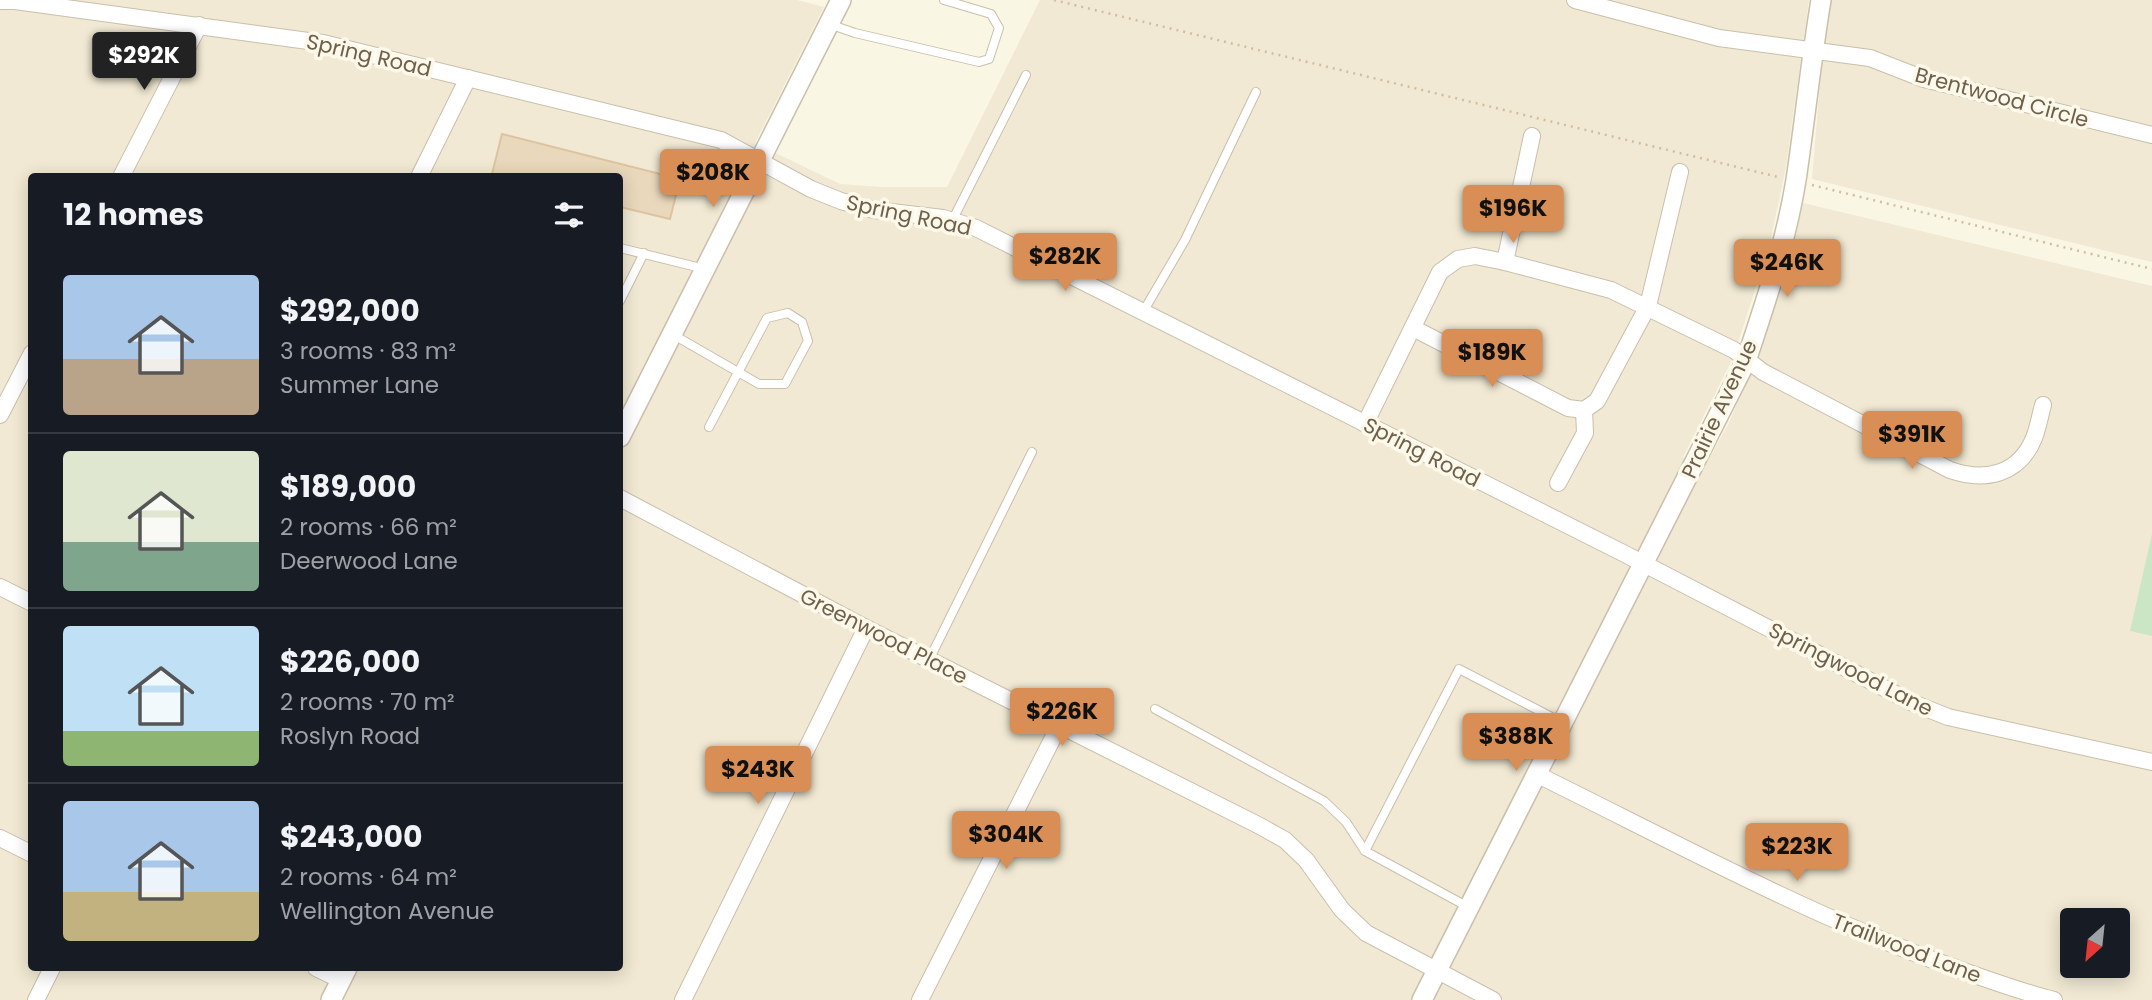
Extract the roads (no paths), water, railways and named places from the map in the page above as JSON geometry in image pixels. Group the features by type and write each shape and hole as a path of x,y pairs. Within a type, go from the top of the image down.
{"street":[{"path":"623,427 841,0"},
{"name":"Brentwood Circle","path":"1575,0 1719,38 1870,58 1924,79 2152,135"},
{"name":"Prairie Avenue","path":"1422,1000 1746,360 1783,242 1796,181 1821,0"},
{"name":"Spring Road","path":"0,1 323,43 721,140 811,189 841,201 952,221 976,228 1643,563"},
{"path":"123,173 199,25"},
{"path":"421,173 468,78"},
{"path":"1505,262 1532,136"},
{"path":"1413,328 1568,408 1584,410 1597,401 1648,306 1680,172"},
{"path":"1365,424 1440,272 1458,259 1475,256 1611,290 1648,306 1734,350 1763,372 1950,470 1970,477 1987,476 2007,470 2023,457 2034,438 2043,405"},
{"path":"0,415 28,361"},
{"path":"1558,483 1585,433 1584,410"},
{"name":"Greenwood Place","path":"623,500 866,628 1260,825 1284,840 1306,860 1342,910 1366,933 1493,1000"},
{"name":"Springwood Lane","path":"1643,563 1913,703 1948,716 2152,762"},
{"path":"0,587 28,601"},
{"path":"683,1000 866,628"},
{"path":"920,1000 1059,726"},
{"name":"Trailwood Lane","path":"1538,775 1851,928 1961,970 2054,1000"},
{"path":"0,838 28,852"},
{"path":"36,1000 50,971"},
{"path":"331,1000 344,974"}],"lane":[{"path":"829,24 855,33 979,62 989,59 999,28 991,14 944,0"},
{"path":"952,221 1026,75"},
{"path":"1143,312 1185,240 1256,92"},
{"path":"623,248 705,270"},
{"path":"623,295 644,253"},
{"path":"672,334 738,372 759,384 785,384 808,341 802,322 788,313 767,318 738,372 709,427"},
{"path":"929,660 1032,452"},
{"path":"1364,851 1459,669 1563,723"},
{"path":"1155,709 1324,801 1346,822 1364,851 1470,908"}]}
